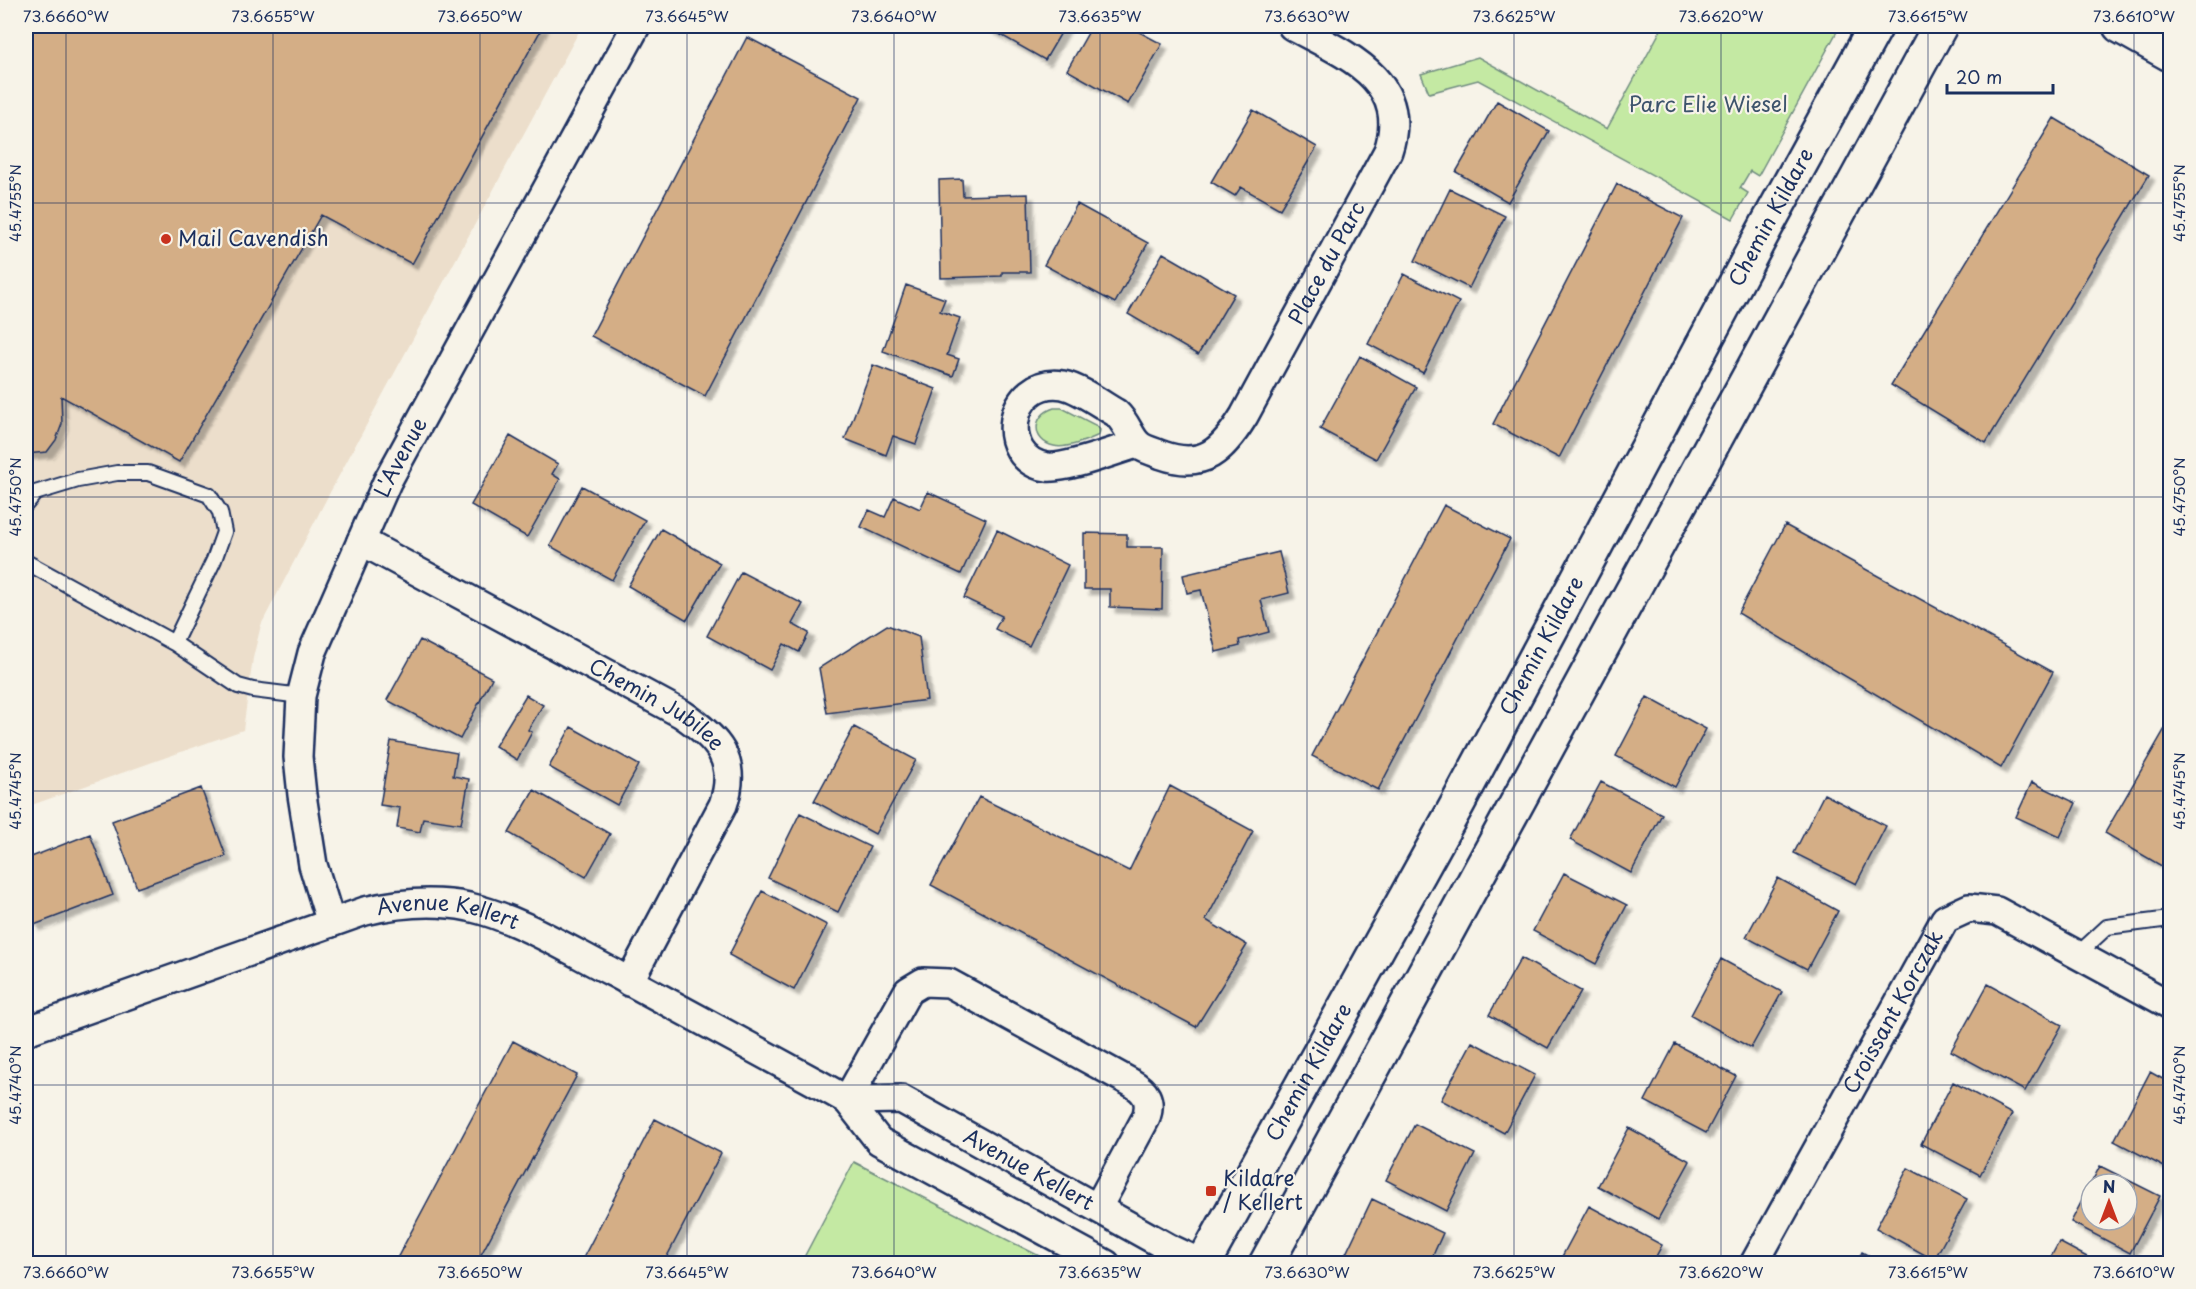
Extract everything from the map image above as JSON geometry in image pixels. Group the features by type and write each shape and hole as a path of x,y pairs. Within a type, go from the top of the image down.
{"street":[{"name":"L'Avenue","path":"331,922 313,866 302,795 298,748 301,696 312,653 387,482 636,26"},
{"name":"Place du Parc","path":"1137,444 1176,460 1187,461 1210,456 1222,447 1244,416 1388,151 1392,138 1392,113 1387,97 1376,78 1361,64 1292,26"},
{"name":"Chemin Kildare","path":"1203,1263 1458,803 1876,26"},
{"path":"1266,1263 1940,26"},
{"path":"2120,26 2170,54"},
{"name":"Chemin Jubilee","path":"361,541 682,714 712,737 721,750 728,778 723,805 629,982"},
{"name":"Avenue Kellert","path":"26,1031 331,922 390,905 428,903 471,908 538,934 847,1100 879,1141 1106,1263"},
{"name":"Croissant Korczak","path":"1754,1263 1945,919 1969,908 1997,911 2170,1005"},
{"path":"847,1100 908,991 923,982 949,983 1141,1088 1146,1095 1149,1109 1146,1118 1098,1207"},
{"name":"Avenue Kellert","path":"847,1100 901,1100 1169,1248 1203,1263"}],"lane":[{"path":"26,504 36,493 78,480 117,473 148,473 209,495 220,512 224,532 214,560 174,643"},
{"path":"26,562 174,643 238,686 301,696"},
{"path":"2078,954 2107,927 2170,920"}],"shaded area":[{"path":"26,26 582,26 327,498 261,625 253,658 243,730 26,807"}],"green space":[{"name":"Parc Elie Wiesel","path":"1663,26 1840,26 1758,176 1750,171 1740,188 1748,193 1733,219 1478,80 1429,93 1421,74 1478,57 1607,129"},
{"path":"1062,408 1097,426 1100,430 1099,435 1077,444 1059,447 1047,444 1038,434 1038,422 1046,411"},
{"path":"854,1162 1053,1263 801,1263"}],"building":[{"name":"Mail Cavendish","path":"26,26 543,26 412,264 321,215 179,462 61,396 62,424 56,440 47,452 26,454"},
{"path":"985,26 1065,26 1045,60"},
{"path":"1092,26 1128,26 1162,44 1128,104 1067,70"},
{"path":"747,37 861,97 705,396 591,336"},
{"path":"1497,101 1549,131 1508,202 1456,172"},
{"path":"1253,110 1317,147 1280,209 1241,187 1235,196 1211,182"},
{"path":"2054,118 2149,175 1986,443 1891,385"},
{"path":"962,179 963,196 1028,194 1030,272 1002,272 1002,276 941,278 939,180"},
{"path":"1617,184 1683,218 1559,458 1493,424"},
{"path":"1450,189 1505,216 1469,288 1415,261"},
{"path":"1077,204 1148,243 1115,303 1044,265"},
{"path":"1163,253 1234,294 1198,355 1128,314"},
{"path":"1404,274 1459,302 1423,373 1368,344"},
{"path":"906,285 945,299 940,311 960,318 947,355 959,359 953,376 883,351"},
{"path":"1360,356 1416,387 1376,459 1320,429"},
{"path":"873,365 936,389 916,444 893,436 886,455 845,439"},
{"path":"510,436 558,464 552,474 560,479 527,537 471,505"},
{"path":"582,486 645,520 612,580 550,546"},
{"path":"928,492 986,519 961,574 861,527 869,510 885,517 894,497 920,509"},
{"path":"1444,505 1510,539 1378,790 1312,756"},
{"path":"1785,525 2053,672 2001,768 1738,613"},
{"path":"661,529 720,563 687,620 628,586"},
{"path":"997,530 1068,565 1029,646 995,629 1002,616 964,598"},
{"path":"1084,533 1127,534 1127,547 1163,547 1162,609 1110,607 1110,589 1084,589"},
{"path":"1279,552 1289,593 1261,600 1269,632 1239,640 1240,646 1216,652 1201,590 1187,593 1183,575"},
{"path":"741,572 803,604 792,624 809,633 799,652 784,644 770,670 707,636"},
{"path":"887,625 919,637 927,700 827,713 819,668"},
{"path":"420,640 492,678 460,739 387,700"},
{"path":"526,695 543,705 528,730 532,732 517,760 495,746"},
{"path":"1647,697 1706,729 1675,787 1616,756"},
{"path":"2170,720 2170,871 2105,833"},
{"path":"571,727 639,765 617,805 549,767"},
{"path":"854,727 916,760 875,834 814,801"},
{"path":"391,741 457,753 453,776 469,779 461,824 423,818 420,832 397,828 400,808 380,805"},
{"path":"1601,782 1662,814 1631,873 1570,840"},
{"path":"2032,782 2076,803 2060,837 2016,817"},
{"path":"1170,786 1253,831 1206,920 1247,945 1196,1027 931,885 979,797 1129,871"},
{"path":"201,788 226,856 137,888 112,821"},
{"path":"534,790 610,834 586,877 509,833"},
{"path":"1824,794 1886,826 1856,884 1794,853"},
{"path":"800,813 870,847 838,912 768,878"},
{"path":"90,834 113,895 34,925 26,903 26,859"},
{"path":"1564,873 1627,905 1596,964 1533,931"},
{"path":"1778,878 1838,911 1807,969 1746,937"},
{"path":"762,891 827,925 794,990 729,955"},
{"path":"1521,958 1581,991 1548,1048 1489,1015"},
{"path":"1721,959 1782,992 1751,1048 1691,1015"},
{"path":"1988,984 2062,1025 2025,1091 1951,1051"},
{"path":"513,1041 577,1075 476,1264 394,1264"},
{"path":"1472,1042 1535,1075 1504,1133 1441,1100"},
{"path":"1675,1044 1736,1076 1706,1133 1645,1101"},
{"path":"2150,1072 2170,1083 2170,1170 2114,1141"},
{"path":"1953,1082 2012,1114 1980,1175 1921,1144"},
{"path":"655,1119 721,1153 663,1264 580,1264"},
{"path":"1415,1124 1475,1154 1446,1211 1386,1180"},
{"path":"1629,1128 1690,1161 1658,1219 1598,1186"},
{"path":"2100,1166 2112,1172 2097,1172"},
{"path":"1908,1168 1967,1199 1934,1260 1876,1228"},
{"path":"2139,1186 2160,1196 2130,1253 2090,1232 2139,1232"},
{"path":"1372,1199 1443,1233 1429,1264 1341,1264"},
{"path":"1589,1206 1662,1245 1652,1264 1558,1264"},
{"path":"2079,1207 2079,1226 2071,1222"},
{"path":"2059,1242 2100,1264 2047,1264"},
{"path":"1862,1252 1883,1264 1856,1264"}],"place":[{"name":"Mail Cavendish","path":"166,239"},
{"name":"Kildare / Kellert","path":"1211,1191"}]}
